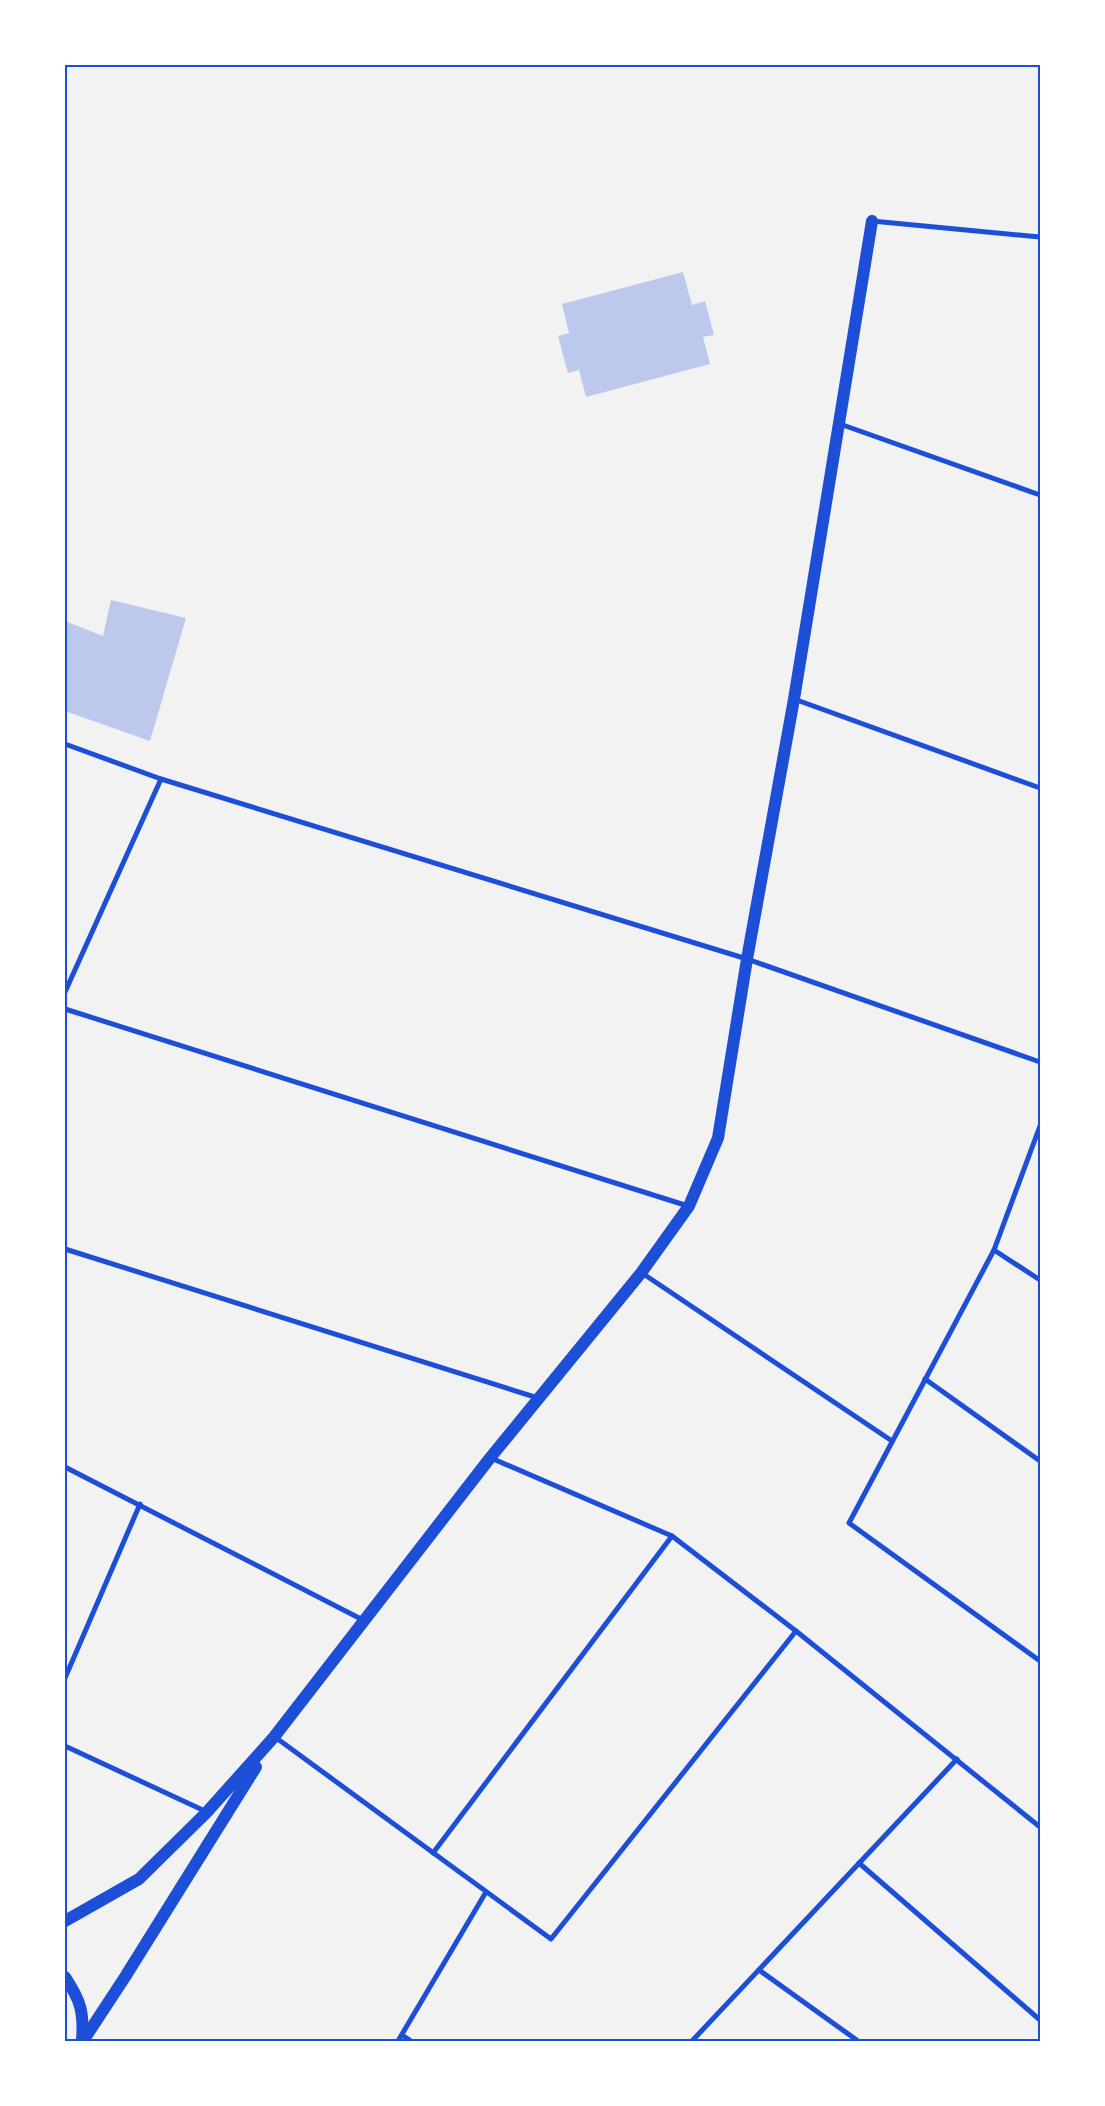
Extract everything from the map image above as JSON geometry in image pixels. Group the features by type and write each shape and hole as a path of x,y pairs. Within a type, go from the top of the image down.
{"main road":[{"path":"65,1922 140,1879 207,1812 274,1737 490,1458 641,1273 689,1206 718,1138 747,959 794,699 872,221"},
{"path":"83,2041 125,1977 274,1737"},
{"path":"65,1976 78,1996 83,2018 83,2041"}],"street":[{"path":"872,221 1040,237"},
{"path":"838,423 1040,495"},
{"path":"794,699 1040,788"},
{"path":"65,744 160,779 747,959 1040,1062"},
{"path":"65,992 160,779"},
{"path":"65,1010 689,1206"},
{"path":"1040,1126 994,1250 848,1523 1040,1661"},
{"path":"65,1249 538,1399"},
{"path":"994,1250 1040,1280"},
{"path":"641,1273 892,1440"},
{"path":"925,1379 1040,1461"},
{"path":"490,1458 672,1536 796,1631 1040,1827"},
{"path":"65,1467 364,1620"},
{"path":"65,1678 140,1504"},
{"path":"433,1853 672,1536"},
{"path":"274,1737 551,1940 796,1631"},
{"path":"65,1746 207,1812"},
{"path":"692,2041 957,1759"},
{"path":"859,1863 1040,2020"},
{"path":"398,2041 486,1892"},
{"path":"759,1970 858,2041"},
{"path":"402,2035 412,2041"}],"building":[{"path":"683,272 692,305 705,301 714,335 703,337 710,364 586,397 579,370 568,373 558,336 569,333 562,304"},
{"path":"111,600 186,618 150,741 65,711 65,621 103,636"}]}
